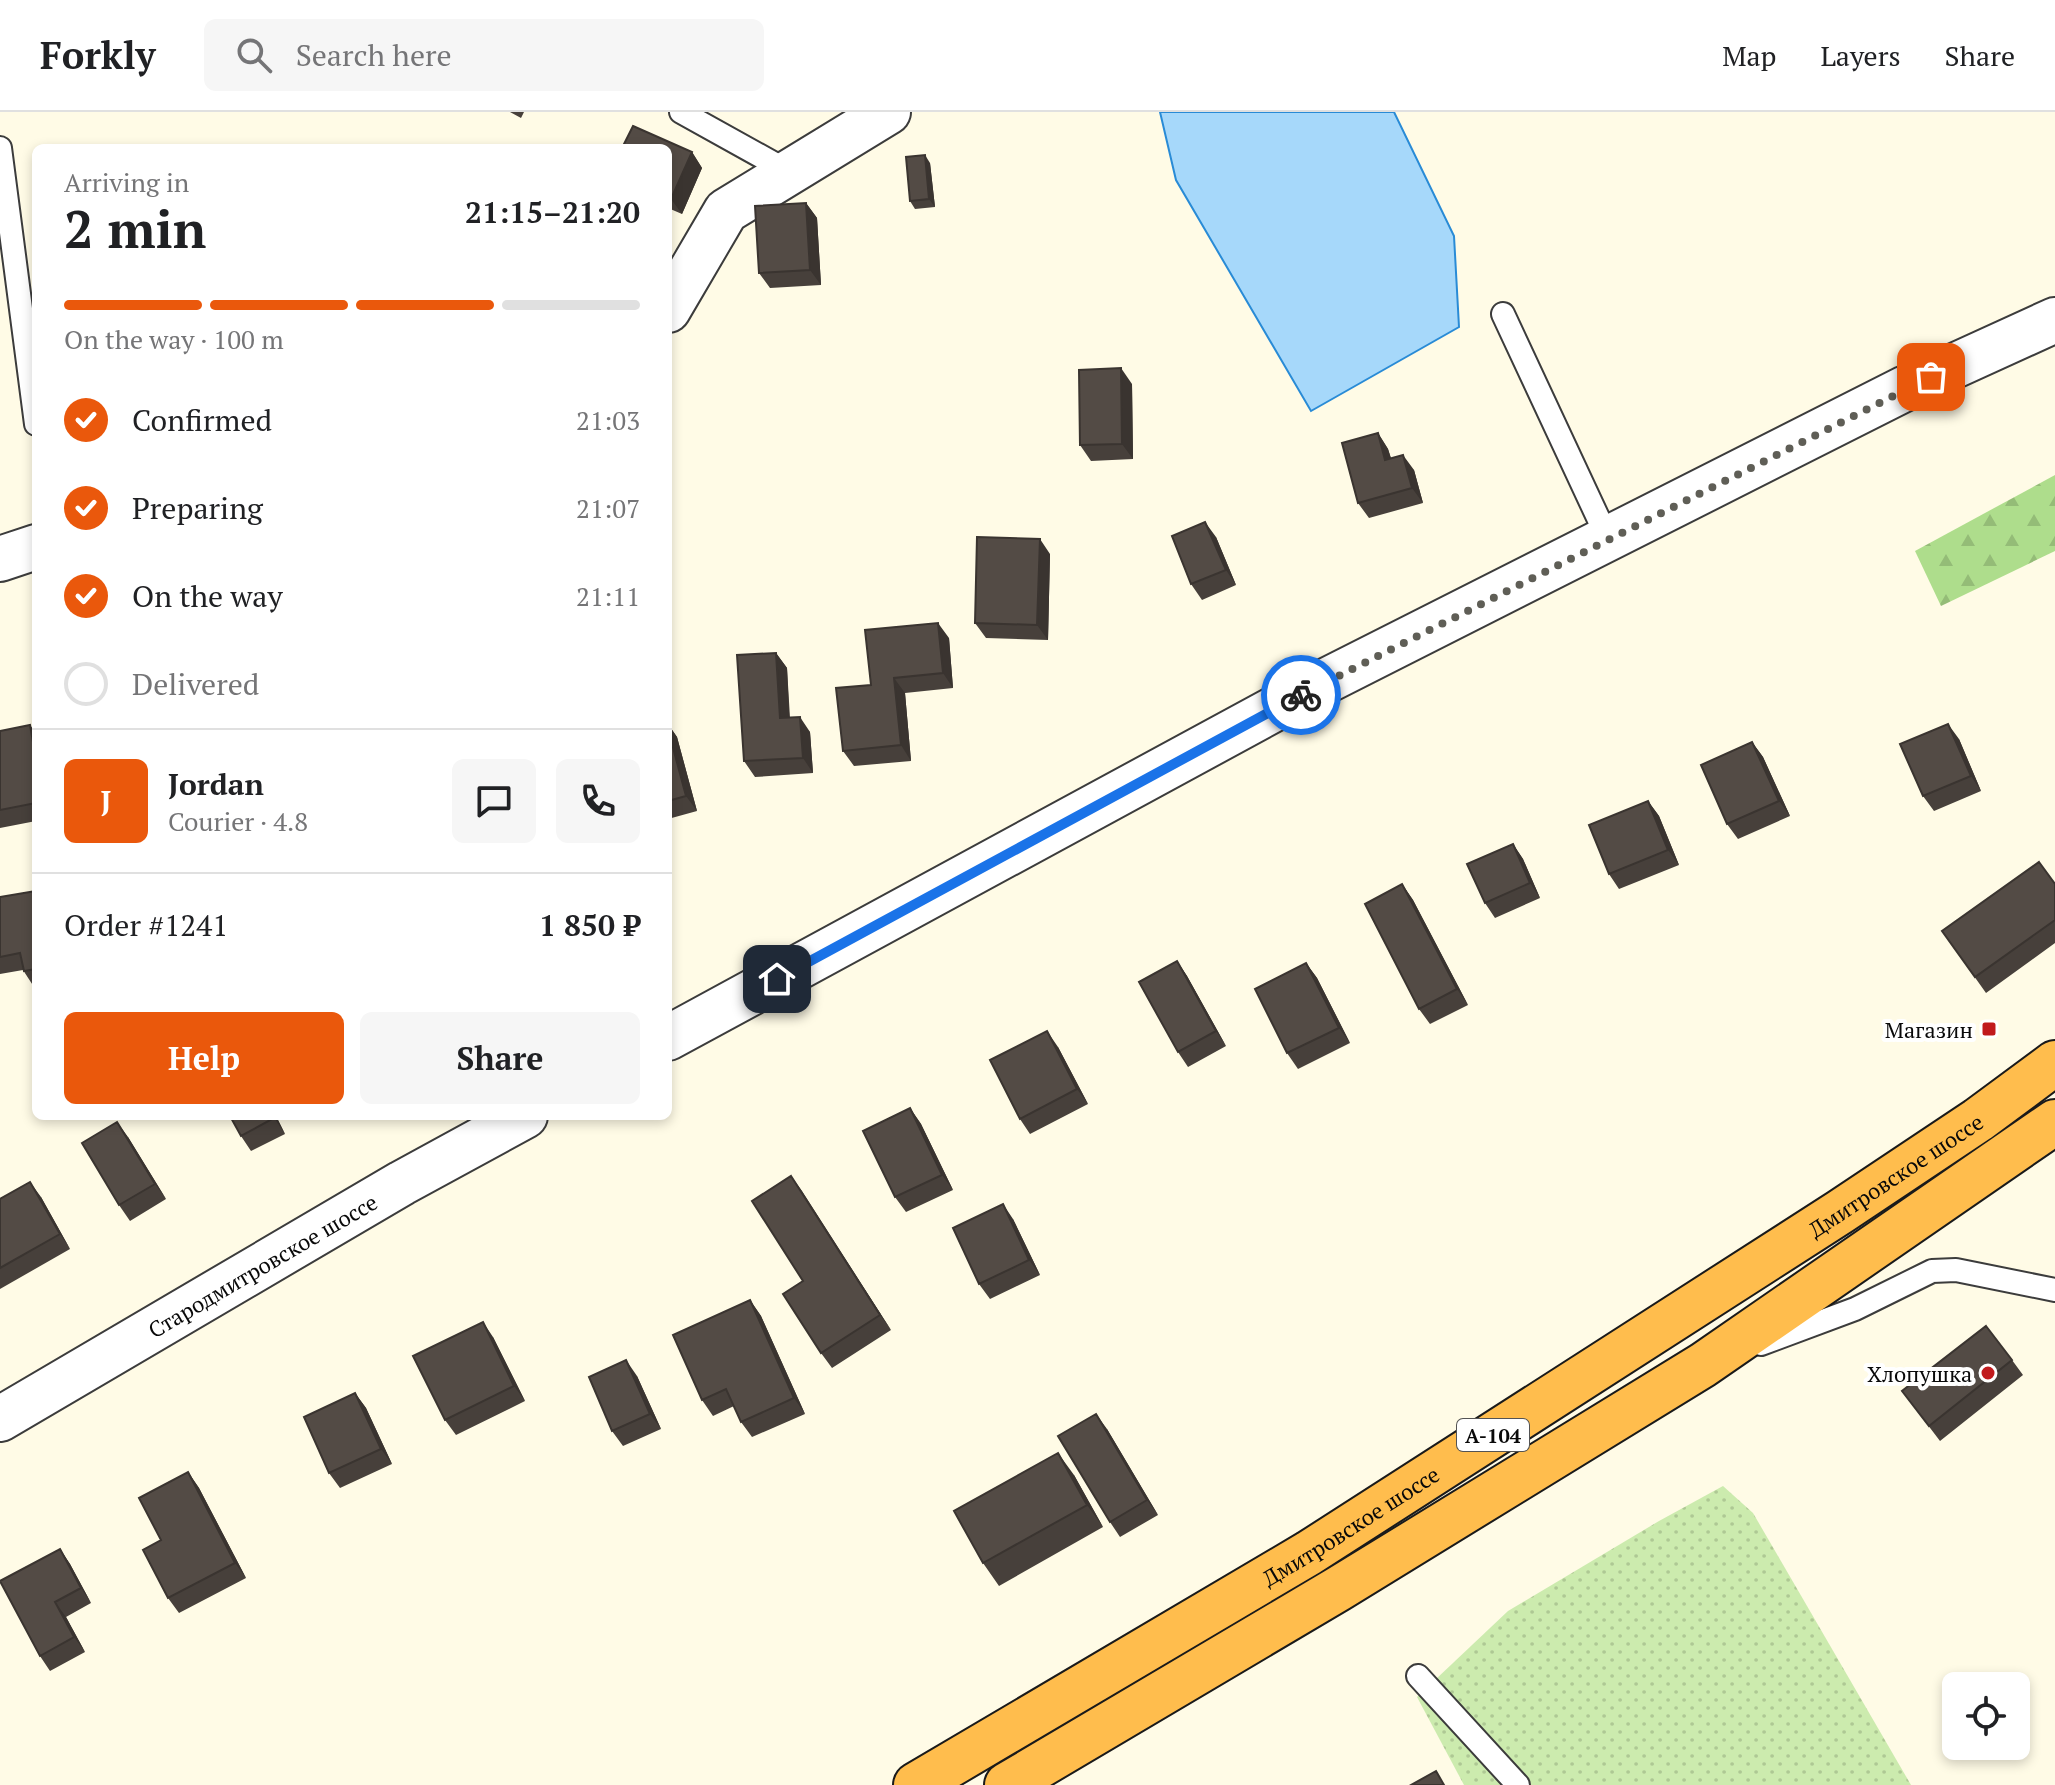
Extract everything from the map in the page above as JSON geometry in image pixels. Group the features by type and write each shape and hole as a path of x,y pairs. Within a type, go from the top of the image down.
{"highway":[{"name":"Дмитровское шоссе","path":"916,1785 1323,1544 1840,1212 1978,1120 2055,1063"},
{"name":"Дмитровское шоссе","path":"1007,1785 1325,1597 1703,1365 2055,1122"}],"street":[{"path":"672,303 726,211 888,112"},
{"path":"672,1036 1324,682 1906,388 2055,320"},
{"path":"0,559 32,548"},
{"name":"Стародмитровское шоссе","path":"0,1419 402,1183 518,1120"}],"lane":[{"path":"681,112 791,173"},
{"path":"0,148 32,393"},
{"path":"1503,314 1608,539"},
{"path":"1703,1365 1855,1309 1932,1271 1956,1270 2055,1290"},
{"path":"1418,1676 1518,1785"}],"green space":[{"path":"2055,475 2055,551 1941,606 1915,551"},
{"path":"1723,1486 1753,1513 1911,1785 1464,1785 1417,1697 1508,1611"}],"water":[{"path":"1160,112 1394,112 1454,236 1459,327 1311,411 1176,180"}],"building":[{"path":"633,126 692,152 672,197 672,144 624,144"},
{"path":"925,155 929,199 910,201 906,157"},
{"path":"806,203 810,270 759,273 755,206"},
{"path":"1121,368 1122,444 1080,445 1079,370"},
{"path":"1378,433 1385,460 1403,455 1412,488 1358,503 1342,443"},
{"path":"1205,522 1226,570 1191,584 1172,536"},
{"path":"977,537 1040,539 1037,625 975,623"},
{"path":"938,623 943,673 894,678 901,745 843,751 836,688 871,685 865,630"},
{"path":"776,653 780,718 800,717 803,758 744,761 737,655"},
{"path":"1948,724 1971,776 1923,796 1900,744"},
{"path":"30,725 32,804 0,810 0,731"},
{"path":"1752,742 1779,801 1727,824 1701,765"},
{"path":"672,744 686,796 672,800"},
{"path":"1648,801 1668,850 1609,874 1589,825"},
{"path":"1513,844 1530,883 1485,903 1467,864"},
{"path":"2039,862 2055,884 2055,920 1975,977 1942,931"},
{"path":"1402,884 1457,989 1419,1009 1365,904"},
{"path":"32,892 32,970 24,971 20,953 0,957 0,897"},
{"path":"1177,961 1216,1031 1178,1052 1139,982"},
{"path":"1306,963 1339,1028 1287,1053 1255,989"},
{"path":"1047,1031 1077,1089 1020,1119 990,1060"},
{"path":"910,1108 942,1175 895,1197 863,1131"},
{"path":"232,1120 270,1120 241,1136"},
{"path":"117,1122 155,1184 119,1205 82,1143"},
{"path":"791,1176 880,1315 821,1353 783,1294 803,1281 752,1201"},
{"path":"30,1182 60,1234 0,1268 0,1199"},
{"path":"1003,1204 1029,1260 979,1284 953,1228"},
{"path":"750,1300 794,1398 741,1422 726,1389 702,1400 673,1335"},
{"path":"483,1322 514,1386 445,1420 413,1356"},
{"path":"1986,1326 2012,1360 1929,1426 1902,1391"},
{"path":"626,1360 650,1414 612,1431 589,1377"},
{"path":"355,1393 381,1449 329,1473 304,1417"},
{"path":"1096,1414 1147,1500 1110,1522 1058,1436"},
{"path":"1058,1453 1087,1505 983,1563 954,1511"},
{"path":"188,1472 235,1563 168,1598 143,1550 161,1540 139,1498"},
{"path":"60,1549 81,1588 55,1602 74,1637 40,1656 0,1581"},
{"path":"1436,1771 1444,1785 1411,1785"}],"way so far":[{"path":"1301,695 1931,377"}],"place":[{"name":"Магазин","path":"1989,1029"},
{"name":"Хлопушка","path":"1988,1373"}],"route":[{"path":"777,979 1301,695"}]}
